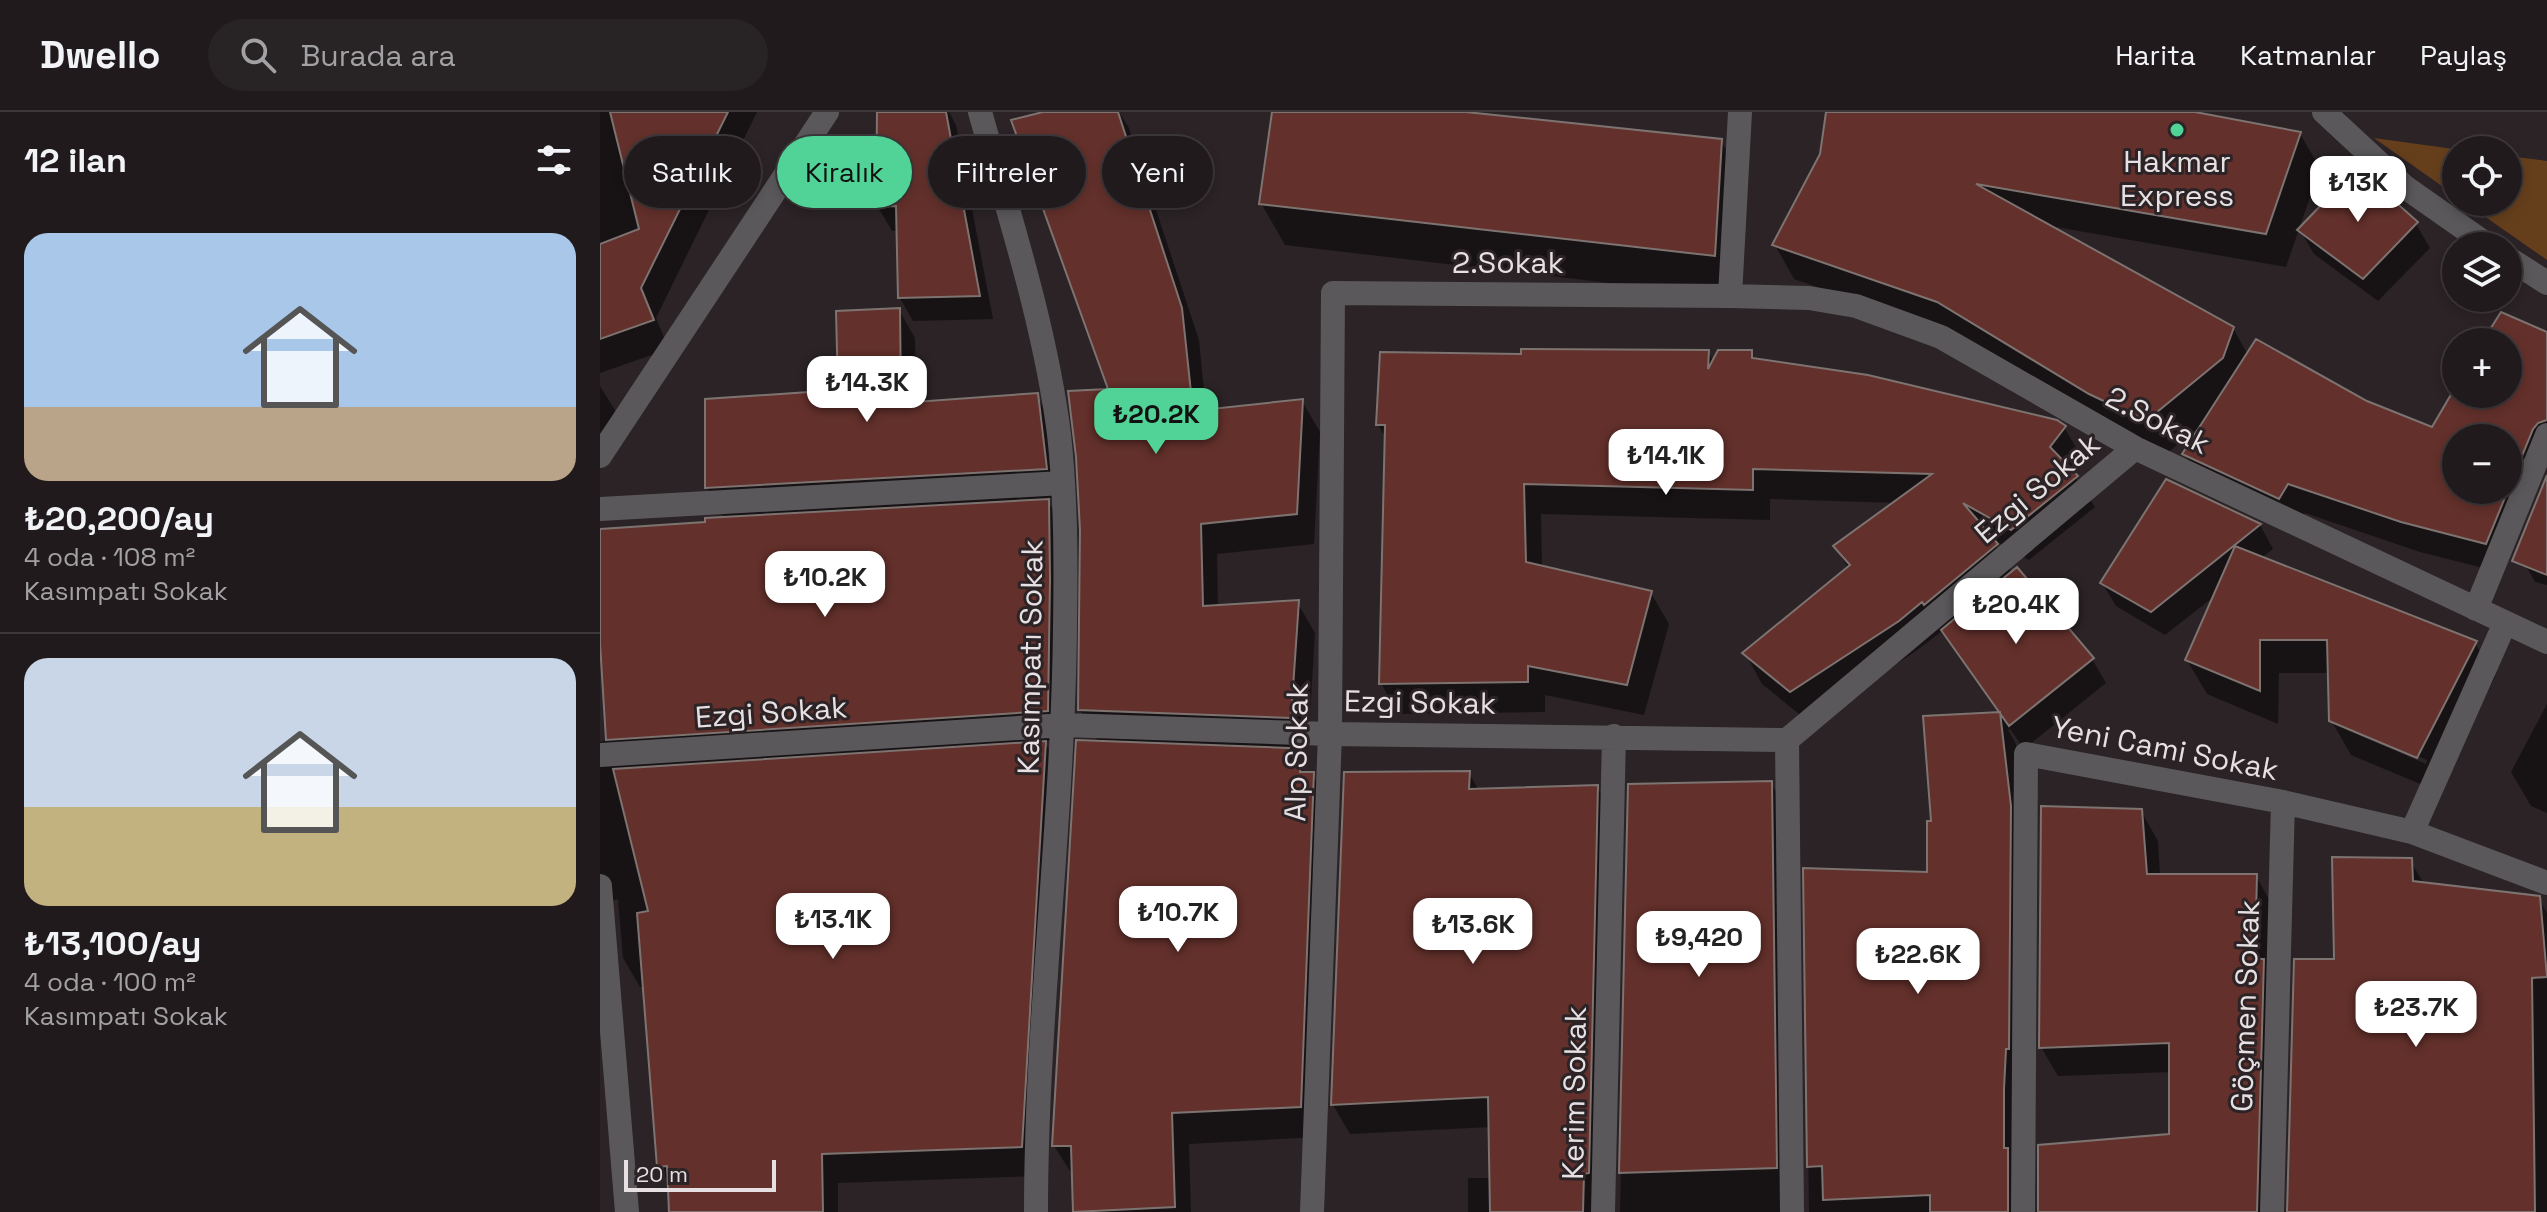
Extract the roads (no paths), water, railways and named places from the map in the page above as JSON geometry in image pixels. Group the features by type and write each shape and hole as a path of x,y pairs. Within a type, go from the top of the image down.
{"street":[{"path":"600,456 827,112"},
{"name":"Kasımpatı Sokak","path":"980,112 1045,355 1063,483 1066,586 1064,725 1036,1122 1036,1212"},
{"path":"1730,296 1740,112"},
{"path":"2324,112 2405,187 2469,232"},
{"path":"2522,267 2547,283"},
{"name":"2.Sokak","path":"1333,293 1730,296 1809,298 1856,306 1941,337 2135,448 2547,642"},
{"name":"Alp Sokak","path":"1312,1212 1330,734 1333,293"},
{"path":"2476,609 2547,435"},
{"name":"Ezgi Sokak","path":"600,755 1064,725 1330,734 1787,740 2135,448"},
{"path":"600,509 1063,483"},
{"path":"2412,832 2505,623"},
{"name":"Kerim Sokak","path":"1603,1212 1614,736"},
{"path":"1787,740 1792,1212"},
{"name":"Yeni Cami Sokak","path":"2023,1212 2026,754 2283,802 2412,832 2547,883"},
{"name":"Göçmen Sokak","path":"2272,1212 2283,802"},
{"path":"600,886 627,1212"}],"place":[{"name":"Hakmar Express","path":"2177,130"}]}
